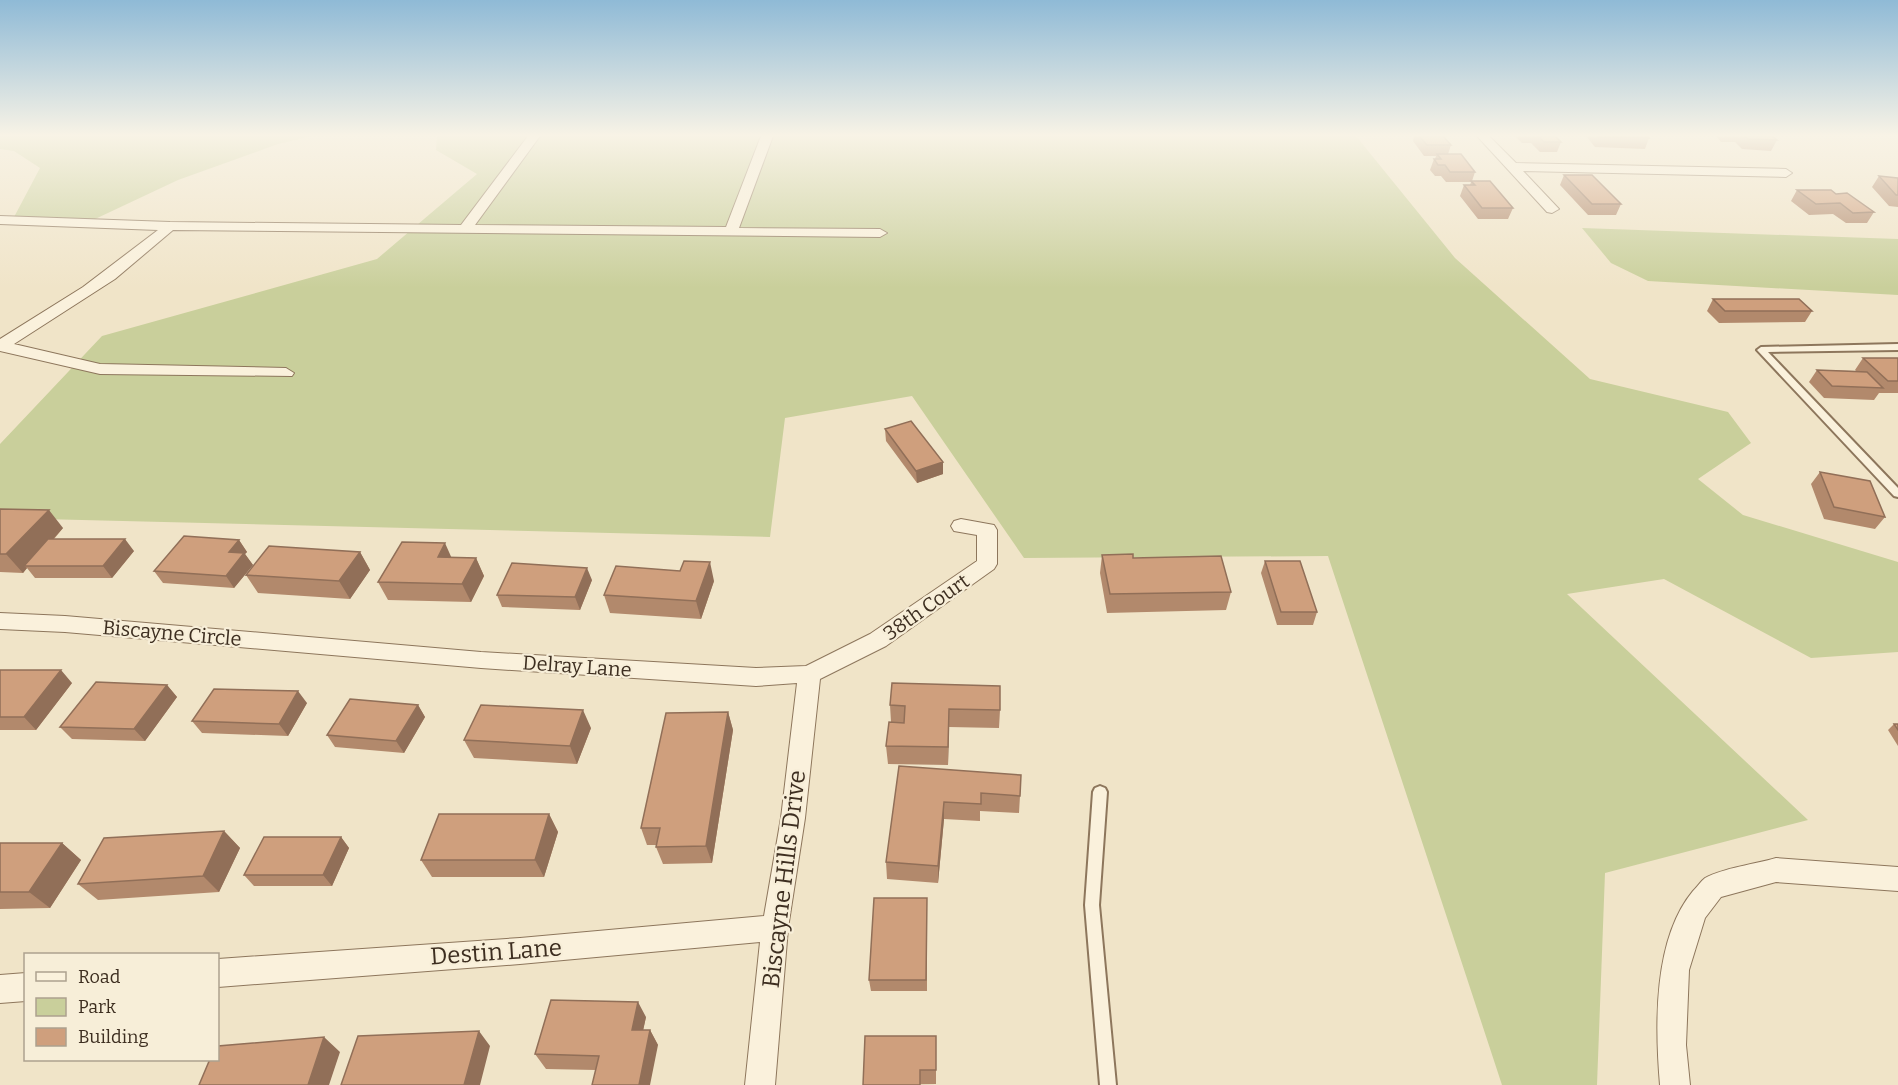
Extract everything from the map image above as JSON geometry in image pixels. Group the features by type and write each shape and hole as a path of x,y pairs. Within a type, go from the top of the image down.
{"street":[{"path":"465,229 496,187"},
{"path":"731,231 748,187"},
{"path":"1530,187 1552,209"},
{"path":"0,220 170,225 880,233"},
{"path":"0,346 69,305 112,276 170,225"},
{"path":"0,346 100,369 286,373"},
{"name":"38th Court","path":"809,674 878,640 987,564 987,530 961,526"},
{"name":"Biscayne Circle","path":"0,621 345,648"},
{"name":"Delray Lane","path":"345,648 481,660 756,677 809,674"},
{"name":"Biscayne Hills Drive","path":"760,1085 775,928 793,818 809,674"},
{"path":"1675,1085 1671,1045 1675,970 1694,910 1713,887 1776,870 1898,879"},
{"name":"Destin Lane","path":"219,973 520,951 775,928"},
{"path":"0,989 24,987"}],"lane":[{"path":"1898,348 1761,350 1898,494"},
{"path":"1100,792 1092,905 1108,1085"}],"green space":[{"path":"30,187 164,187 93,220 13,219"},
{"path":"462,187 1397,187 1455,258 1590,379 1728,412 1751,443 1698,479 1743,515 1898,562 1898,652 1811,658 1664,579 1567,594 1808,820 1605,873 1597,1085 1502,1085 1328,556 1024,558 912,396 785,418 770,537 0,518 0,444 102,336 377,259"},
{"path":"1582,228 1898,239 1898,295 1648,281 1611,263"}],"building":[{"path":"1465,187 1495,187 1513,208 1482,208"},
{"path":"1575,187 1604,187 1621,204 1592,204"},
{"path":"1889,187 1898,187 1898,195"},
{"path":"1797,190 1831,190 1836,194 1847,193 1874,212 1853,213 1840,203 1816,204"},
{"path":"1713,299 1799,299 1812,311 1725,311"},
{"path":"1863,358 1898,358 1898,381 1888,381"},
{"path":"1817,370 1867,372 1883,388 1832,386"},
{"path":"911,421 943,462 916,471 885,429"},
{"path":"1820,472 1870,481 1885,517 1834,507"},
{"path":"0,509 49,510 6,554 0,554"},
{"path":"184,536 239,540 229,552 244,553 226,576 154,571"},
{"path":"48,539 125,539 103,566 24,566"},
{"path":"402,542 445,543 438,557 476,558 462,584 378,582"},
{"path":"269,546 360,552 339,581 246,575"},
{"path":"1133,554 1133,558 1221,556 1231,592 1110,594 1102,555"},
{"path":"684,561 710,562 696,601 604,595 616,566 680,571"},
{"path":"1265,561 1300,561 1317,612 1281,612"},
{"path":"512,563 587,568 575,597 497,595"},
{"path":"0,670 61,670 24,717 0,717"},
{"path":"96,682 167,685 134,729 60,727"},
{"path":"892,683 1000,686 1000,710 949,709 948,747 886,746 889,722 904,723 905,706 890,705"},
{"path":"214,689 298,691 279,724 192,721"},
{"path":"350,699 418,705 396,741 327,735"},
{"path":"481,705 583,710 570,746 464,740"},
{"path":"728,712 706,846 656,847 660,828 641,828 666,713"},
{"path":"899,766 1021,775 1020,796 981,793 981,804 944,802 938,866 886,862"},
{"path":"439,814 549,814 535,860 421,860"},
{"path":"224,831 203,876 78,884 104,838"},
{"path":"264,837 341,837 323,875 244,875"},
{"path":"0,843 62,843 29,892 0,892"},
{"path":"874,898 927,898 926,980 869,980"},
{"path":"551,1000 638,1002 632,1030 650,1030 639,1085 592,1085 599,1056 535,1054"},
{"path":"479,1031 464,1085 341,1085 358,1036"},
{"path":"865,1036 936,1036 936,1070 920,1070 920,1085 863,1085"},
{"path":"324,1037 308,1085 199,1085 209,1061 219,1061 219,1046"}]}
